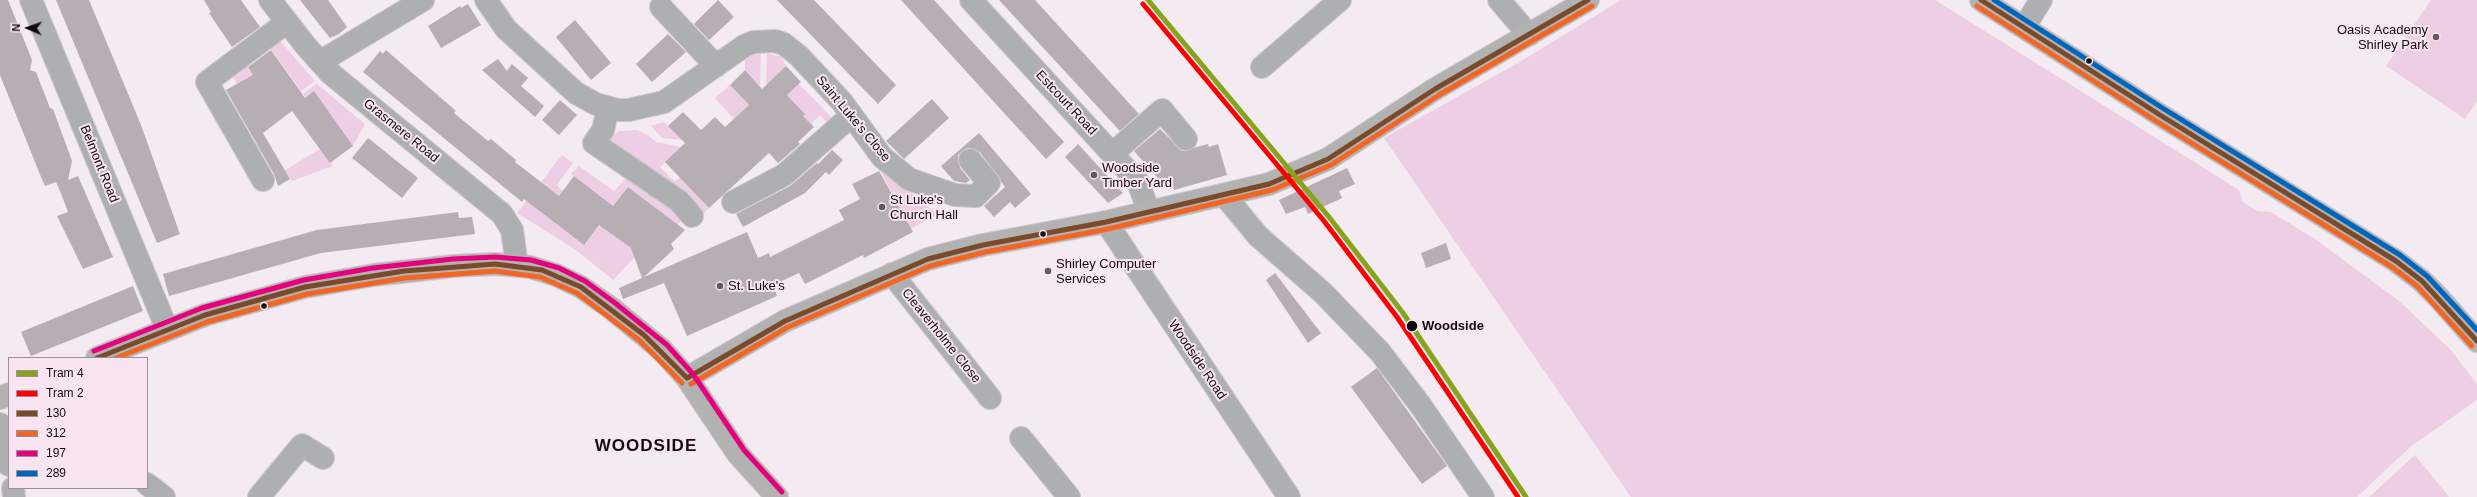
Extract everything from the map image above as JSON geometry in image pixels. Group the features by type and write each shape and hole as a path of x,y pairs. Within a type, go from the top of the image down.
{"main road":[{"path":"687,378 785,321 892,274 928,260 983,245 1106,222 1263,187 1328,159 1435,89 1588,0"},
{"path":"1981,0 2025,26 2154,111 2396,261 2440,298 2477,341"},
{"path":"99,357 167,329 271,295 339,280 454,266 490,264 517,266 556,275 581,287 644,335 687,378 726,439 773,495"}],"street":[{"name":"Belmont Road","path":"31,0 167,329"},
{"name":"Grasmere Road","path":"270,0 322,63 344,85 502,214 512,230 517,266"},
{"path":"322,63 328,57 423,0"},
{"name":"Saint Luke's Close","path":"486,0 506,28 576,93 608,108 629,110 664,102 735,51 754,42 775,41 784,44 799,56 842,102 882,157 909,179 955,195 976,196 989,183 970,160"},
{"name":"Estcourt Road","path":"971,0 1138,182 1149,212"},
{"path":"1262,67 1340,0"},
{"path":"1499,0 1529,35"},
{"path":"2025,26 2041,0"},
{"path":"661,7 716,66"},
{"path":"263,180 207,82 287,22"},
{"path":"608,108 603,130 594,143 679,201 692,216"},
{"path":"1112,154 1162,110 1186,139"},
{"path":"733,202 784,175 851,116"},
{"path":"1224,195 1258,236 1323,293 1380,352 1421,406 1483,497"},
{"name":"Woodside Road","path":"1106,222 1289,497"},
{"name":"Cleaverholme Close","path":"892,274 990,398"},
{"path":"0,424 8,460"},
{"path":"1021,438 1069,497"},
{"path":"259,497 302,445 322,458"},
{"path":"148,485 164,497"}],"shaded area":[{"path":"1621,0 1935,0 2239,190 2243,202 2257,211 2271,212 2315,239 2399,301 2451,350 2477,384 2477,400 2410,447 2357,497 1631,497 1384,138 1523,60"},
{"name":"Oasis Academy Shirley Park","path":"2431,0 2477,0 2477,101 2465,119 2386,66"},
{"path":"276,36 315,81 301,91 268,45"},
{"path":"760,53 760,86 745,70 745,59"},
{"path":"767,53 781,57 786,66 766,85"},
{"path":"243,60 277,108 257,120 229,70"},
{"path":"317,84 365,124 353,146 314,92 305,97 303,94"},
{"path":"799,84 834,120 829,125 820,115 811,124 803,116 805,114 787,95"},
{"path":"730,85 749,105 734,119 715,98"},
{"path":"664,122 682,140 662,138 651,126"},
{"path":"637,130 648,135 656,142 681,147 660,167 675,182 689,168 699,197 709,208 703,214 621,152 609,138 619,131"},
{"path":"320,149 333,166 292,181 285,170"},
{"path":"562,155 573,163 557,185 563,191 559,196 584,244 602,221 605,229 631,248 666,216 628,187 613,206 571,174 579,166 614,191 629,175 688,216 634,258 613,280 576,250 517,213"},
{"path":"882,169 938,214 911,229 880,170"},
{"path":"2415,455 2449,497 2369,497"}],"building":[{"path":"0,0 8,0 32,60 30,70 36,72 50,108 53,109 72,161 68,180 78,176 113,257 83,269 57,216 68,212 62,196 56,182 45,186 0,75"},
{"path":"56,0 89,0 141,125 180,234 157,243"},
{"path":"204,0 241,0 260,27 232,47 209,13 211,12"},
{"path":"300,0 328,0 347,27 339,34 330,38"},
{"path":"718,0 734,17 709,40 694,24"},
{"path":"777,0 814,0 896,85 878,104"},
{"path":"901,0 934,0 1064,142 1046,159"},
{"path":"999,0 1035,0 1139,114 1120,131"},
{"path":"468,4 481,25 441,48 428,26 460,6 461,8"},
{"path":"575,20 611,63 591,80 556,37"},
{"path":"668,34 686,52 652,82 636,64"},
{"path":"271,50 305,98 314,91 353,146 330,163 292,111 263,133 290,179 278,186 274,174 226,90 253,75 248,67"},
{"path":"386,50 456,111 454,113 488,141 491,139 516,160 515,162 559,196 574,176 613,206 628,187 685,230 671,244 674,249 644,277 747,232 758,258 769,253 770,257 844,220 839,210 860,199 852,184 879,171 913,232 864,258 863,255 805,284 799,273 773,285 777,296 687,336 664,283 623,299 619,288 642,278 631,248 599,225 584,245 524,199 522,202 363,72 380,51 383,54"},
{"path":"498,59 507,71 512,64 528,78 521,86 544,106 535,117 482,70"},
{"path":"786,66 801,82 787,95 805,114 803,116 814,127 798,142 800,144 778,163 769,153 709,208 665,162 685,143 668,126 683,112 701,130 715,117 725,127 749,105 730,85 745,70 762,89"},
{"path":"932,99 949,118 904,159 886,141"},
{"path":"560,100 577,115 559,135 542,120"},
{"path":"1160,129 1182,151 1208,144 1209,147 1218,144 1227,175 1174,190 1171,179 1164,185 1134,151"},
{"path":"979,133 1031,194 1015,208 1010,202 994,217 984,206 1005,187 980,152 968,148 958,155 960,168 970,180 966,183 954,181 941,166"},
{"path":"368,138 418,178 402,198 352,158"},
{"name":"Woodside Timber Yard","path":"1078,144 1123,193 1108,203 1065,157"},
{"path":"832,150 843,160 829,175 826,172 805,193 743,227 736,214 790,186 817,163 818,164"},
{"path":"1347,168 1355,184 1339,191 1342,198 1308,214 1305,207 1286,214 1279,200"},
{"path":"458,212 459,218 472,217 475,234 321,253 169,296 163,274 317,230"},
{"path":"1446,243 1451,259 1426,268 1421,253"},
{"path":"1275,273 1321,333 1308,343 1266,280"},
{"path":"133,286 143,311 31,356 21,332"},
{"path":"1377,368 1447,466 1422,484 1351,387"}],"tram line":[{"name":"4","path":"1148,0 1329,217 1403,313 1526,497"},
{"name":"2","path":"1143,4 1324,221 1397,317 1518,497"}],"transit line":[{"name":"130","path":"687,378 785,321 928,259 983,245 1106,222 1269,184 1328,159 1435,89 1588,0"},
{"name":"130","path":"1981,0 2160,115 2396,261 2422,281 2477,341"},
{"name":"289","path":"1994,0 2164,109 2400,255 2427,276 2477,330"},
{"name":"312","path":"691,384 788,327 930,266 985,252 1108,229 1272,190 1331,165 1439,95 1592,6"},
{"name":"312","path":"1977,6 2156,121 2392,267 2417,286 2472,346"},
{"name":"197","path":"94,351 202,308 304,280 373,268 453,259 495,257 531,260 559,268 585,281 667,345 693,374 744,450 782,492"},
{"name":"130","path":"100,357 205,315 305,287 404,271 495,264 542,270 581,287 644,335 687,378"},
{"name":"312","path":"119,357 207,322 307,294 405,278 495,271 540,277 577,293 639,340 682,383"}],"place":[{"name":"Oasis Academy Shirley Park","path":"2436,37"},
{"name":"Woodside Timber Yard","path":"1094,175"},
{"name":"St Luke's Church Hall","path":"882,207"},
{"name":"Shirley Computer Services","path":"1048,271"},
{"name":"St. Luke's","path":"720,286"},
{"name":"Woodside","path":"1412,326"}],"district":[{"name":"WOODSIDE","path":"646,446"}]}
